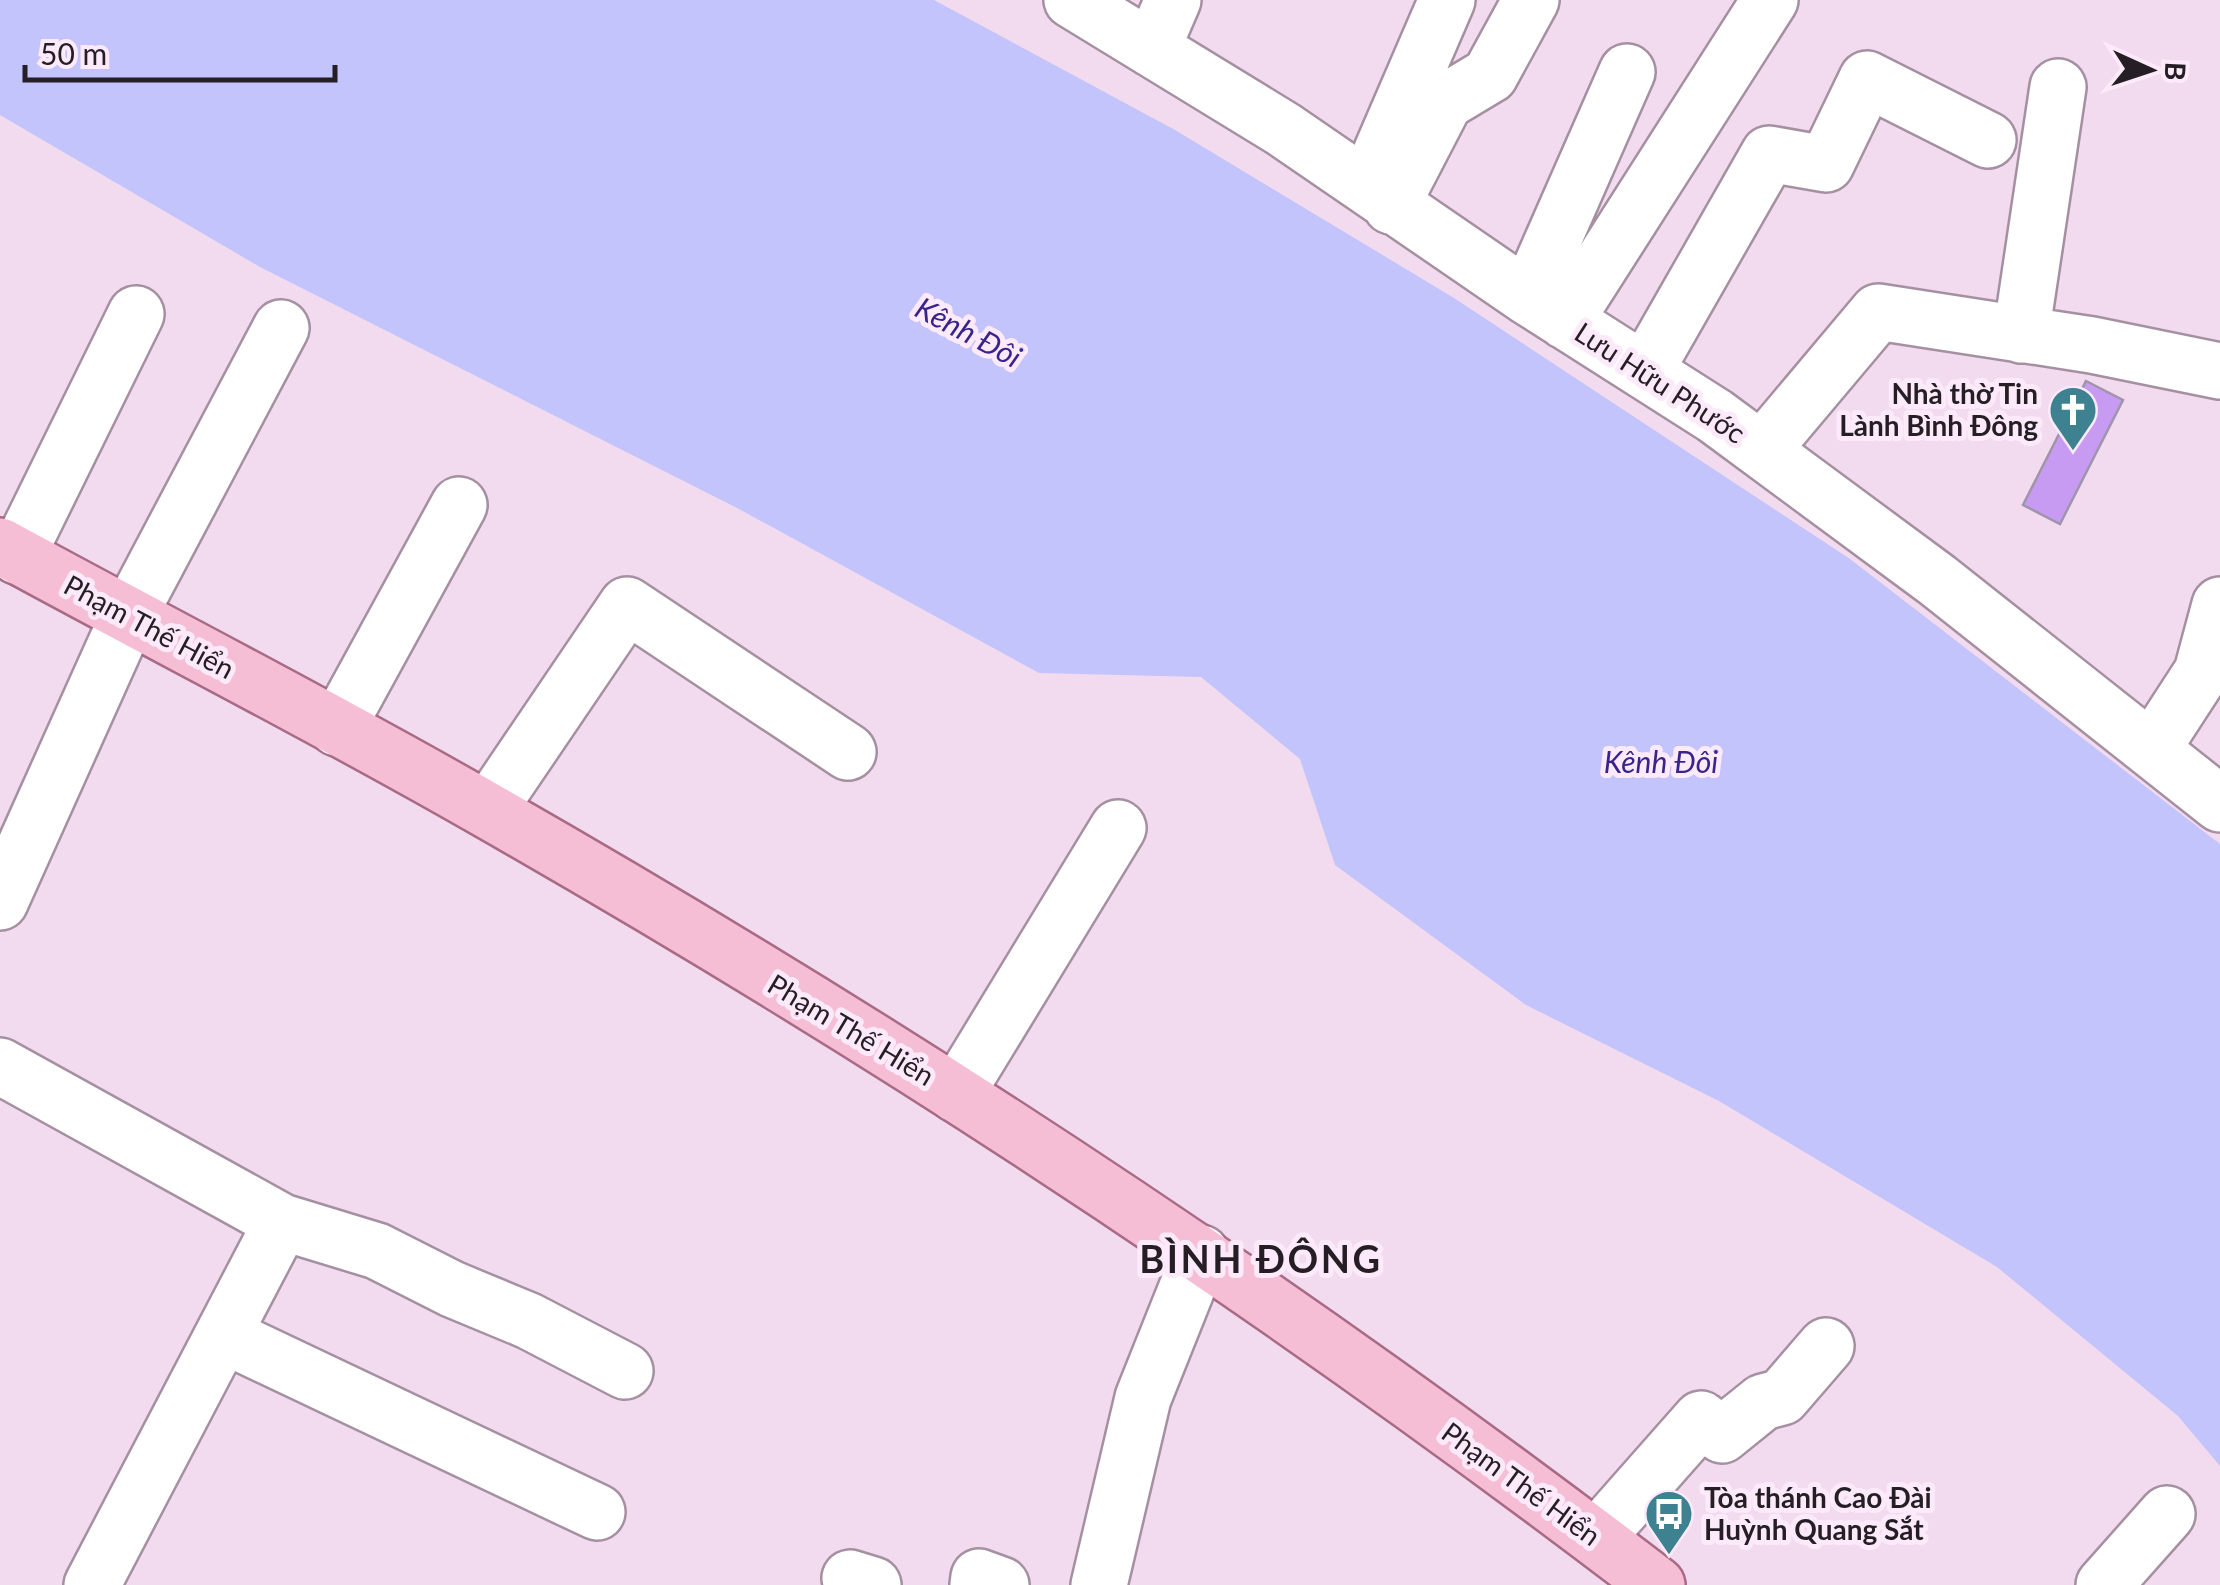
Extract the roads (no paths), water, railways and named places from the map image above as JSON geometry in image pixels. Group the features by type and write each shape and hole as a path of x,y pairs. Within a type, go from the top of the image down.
{"main road":[{"name":"Phạm Thế Hiển","path":"9,551 488,810 956,1094 1201,1253 1657,1585"}],"street":[{"name":"Lưu Hữu Phước","path":"1072,0 1283,130 1762,450 2217,796"},
{"path":"1152,49 1173,0"},
{"path":"1378,197 1448,0"},
{"path":"1378,197 1445,102 1490,75 1530,0"},
{"path":"1547,309 1770,0"},
{"path":"1547,309 1626,72"},
{"path":"1644,371 1768,154 1826,164 1867,78 1988,140"},
{"path":"2021,335 2058,86"},
{"path":"1762,450 1878,312 2220,371"},
{"path":"9,551 136,314"},
{"path":"0,902 128,617 282,328"},
{"path":"337,728 459,505"},
{"path":"488,810 627,605 848,752"},
{"path":"2152,749 2202,672 2217,624"},
{"path":"956,1094 1118,828"},
{"path":"0,1066 282,1222 377,1251 452,1290 529,1321 624,1371"},
{"path":"92,1585 282,1222"},
{"path":"1099,1585 1143,1398 1201,1253"},
{"path":"223,1335 596,1512"},
{"path":"1596,1538 1701,1420 1722,1435 1763,1402 1782,1397 1826,1346"},
{"path":"2104,1585 2167,1514"},
{"path":"978,1585 980,1577 1001,1585"},
{"path":"907,1585 916,1585"}],"water":[{"name":"Kênh Đôi","path":"0,0 934,0 1175,130 1454,298 1850,559 2220,844 2220,1466 2178,1416 1997,1267 1719,1101 1526,1005 1335,865 1300,759 1201,677 1039,673 739,509 260,267 0,115"}],"place":[{"name":"Nhà thờ Tin Lành Bình Đông","path":"2073,452"},
{"name":"Tòa thánh Cao Đài Huỳnh Quang Sắt","path":"1669,1556"}],"district":[{"name":"BÌNH ĐÔNG","path":"1261,1260"}]}
